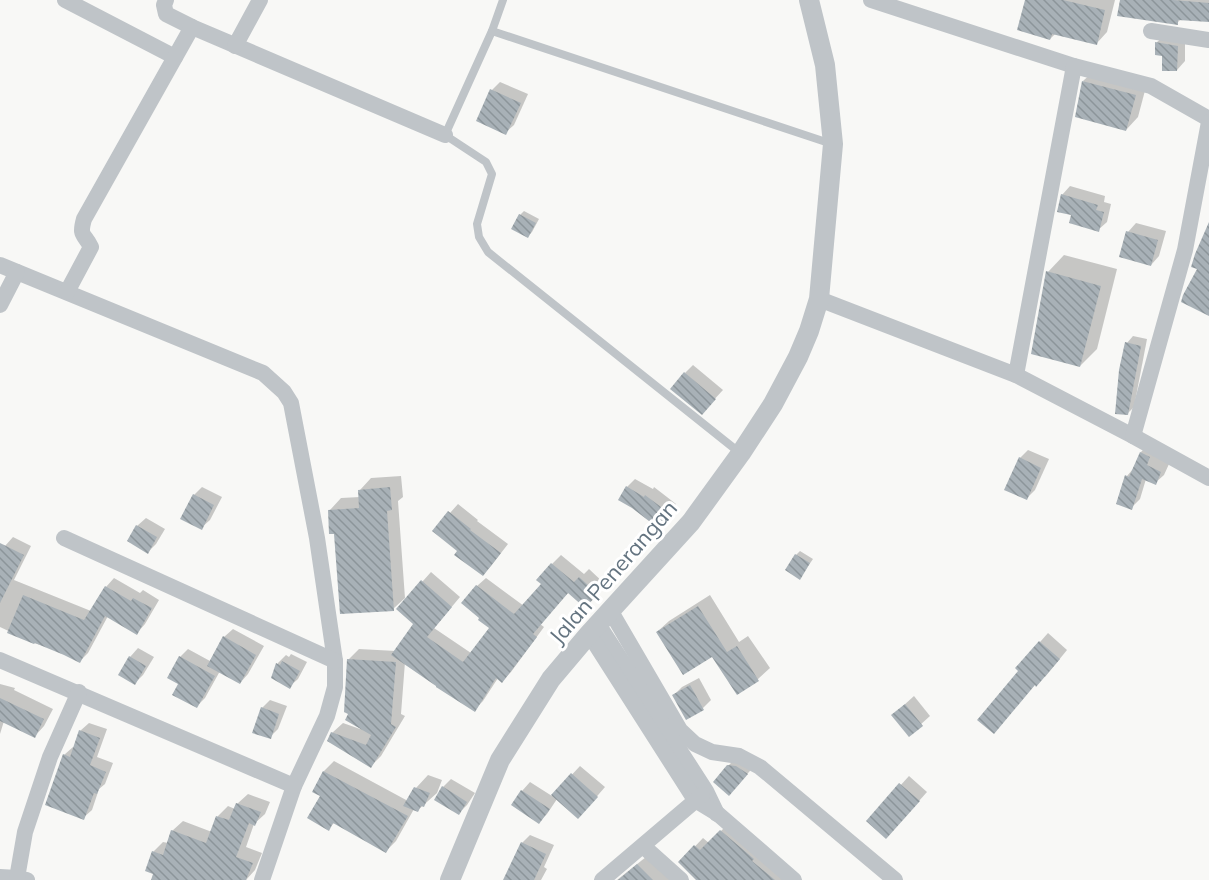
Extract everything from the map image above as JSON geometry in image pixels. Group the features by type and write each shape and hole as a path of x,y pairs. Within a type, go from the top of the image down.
{"street":[{"path":"65,0 175,57"},
{"path":"166,0 164,5 166,14 192,27 445,135"},
{"path":"235,46 260,0"},
{"name":"Jalan Penerangan","path":"450,880 500,760 551,679 599,622 691,522 773,404 809,331 819,299 833,144 825,65 809,0"},
{"path":"871,0 1074,66 1151,86 1209,120 1185,250 1133,436"},
{"path":"67,292 91,247 82,235 84,219 192,27"},
{"path":"1151,31 1209,40"},
{"path":"1016,375 1074,66"},
{"path":"0,265 263,373 284,392 291,404 313,516 335,661 335,687 327,716 294,786 262,880"},
{"path":"0,305 17,272"},
{"path":"819,299 1016,375 1209,478"},
{"path":"64,538 335,661"},
{"path":"599,622 655,725 700,796 794,880"},
{"path":"599,622 680,730 695,744 712,752 739,756 760,767 895,880"},
{"path":"0,660 294,786"},
{"path":"0,878 22,879 25,832 50,756 79,692"},
{"path":"602,880 700,796"},
{"path":"643,846 681,880"}],"lane":[{"path":"503,0 492,31 445,135 486,162 492,174 477,224 479,237 489,252 741,453"},
{"path":"492,31 833,144"}],"building":[{"path":"1025,0 1063,0 1105,10 1097,45 1052,34 1050,40 1017,30"},
{"path":"1120,0 1209,3 1209,22 1178,20 1178,25 1117,16"},
{"path":"1155,42 1178,46 1177,71 1162,71 1162,56 1155,55"},
{"path":"1082,81 1136,95 1126,131 1075,117"},
{"path":"490,89 521,103 506,135 476,121"},
{"path":"1061,194 1098,205 1096,210 1104,212 1099,232 1069,223 1071,215 1057,212"},
{"path":"519,214 536,223 528,238 511,229"},
{"path":"1209,222 1209,316 1181,302 1197,269 1191,267"},
{"path":"1126,231 1158,240 1151,266 1119,257"},
{"path":"1046,271 1101,286 1080,367 1031,354"},
{"path":"1125,342 1141,346 1128,415 1115,414 1119,370"},
{"path":"684,372 716,399 702,415 670,389"},
{"path":"1140,452 1150,457 1147,465 1161,472 1156,485 1142,479 1132,510 1116,504 1125,475 1129,477"},
{"path":"1019,457 1041,468 1027,500 1004,490"},
{"path":"626,486 644,497 645,495 669,513 658,528 618,500"},
{"path":"390,487 392,510 387,511 394,611 340,614 334,534 329,534 328,510 359,508 358,490"},
{"path":"193,494 214,505 202,530 180,519"},
{"path":"448,511 501,553 483,576 454,555 457,551 432,531"},
{"path":"136,525 157,537 148,554 127,541"},
{"path":"0,543 24,555 0,603"},
{"path":"795,554 810,563 800,580 785,570"},
{"path":"551,563 574,582 579,577 598,594 585,608 568,593 533,634 537,637 502,683 496,678 475,712 391,655 413,624 396,609 421,580 452,607 427,637 463,662 489,628 461,603 476,585 514,614 541,584 536,580"},
{"path":"105,586 131,601 133,598 152,608 137,635 105,616 80,663 7,633 23,595 84,620"},
{"path":"698,606 727,652 737,646 759,681 737,695 712,657 683,675 656,632"},
{"path":"223,636 256,655 240,684 207,666"},
{"path":"1039,641 1060,659 994,734 977,720 1018,671 1015,668"},
{"path":"129,656 146,666 135,685 118,675"},
{"path":"179,656 215,676 197,708 172,695 178,684 167,678"},
{"path":"347,659 396,662 391,724 396,727 371,768 327,741 331,732 366,745 371,735 345,720 348,714 344,712"},
{"path":"282,661 300,671 290,689 271,678 276,663 280,665"},
{"path":"690,685 704,710 686,720 672,695"},
{"path":"0,698 44,719 35,738 0,721"},
{"path":"905,704 923,726 909,737 891,715"},
{"path":"261,707 279,714 271,739 252,733"},
{"path":"79,730 100,738 90,765 106,772 97,794 94,793 84,820 45,805 63,754 70,757"},
{"path":"727,765 736,766 748,774 729,796 713,782"},
{"path":"323,771 408,816 386,853 333,823 329,831 307,818 320,796 312,792"},
{"path":"571,773 598,797 578,819 551,795"},
{"path":"899,783 920,801 886,839 866,821"},
{"path":"442,786 467,802 459,815 434,800"},
{"path":"414,787 430,793 424,807 421,806 418,812 403,806"},
{"path":"521,790 550,809 539,824 511,805"},
{"path":"236,803 261,812 255,826 249,823 236,857 253,863 246,880 151,880 153,874 145,871 152,851 163,855 171,830 206,843 216,816 229,820"},
{"path":"720,830 775,880 696,880 678,862 694,845 700,850"},
{"path":"521,842 546,854 534,880 503,880"},
{"path":"637,864 653,880 618,880"}]}
